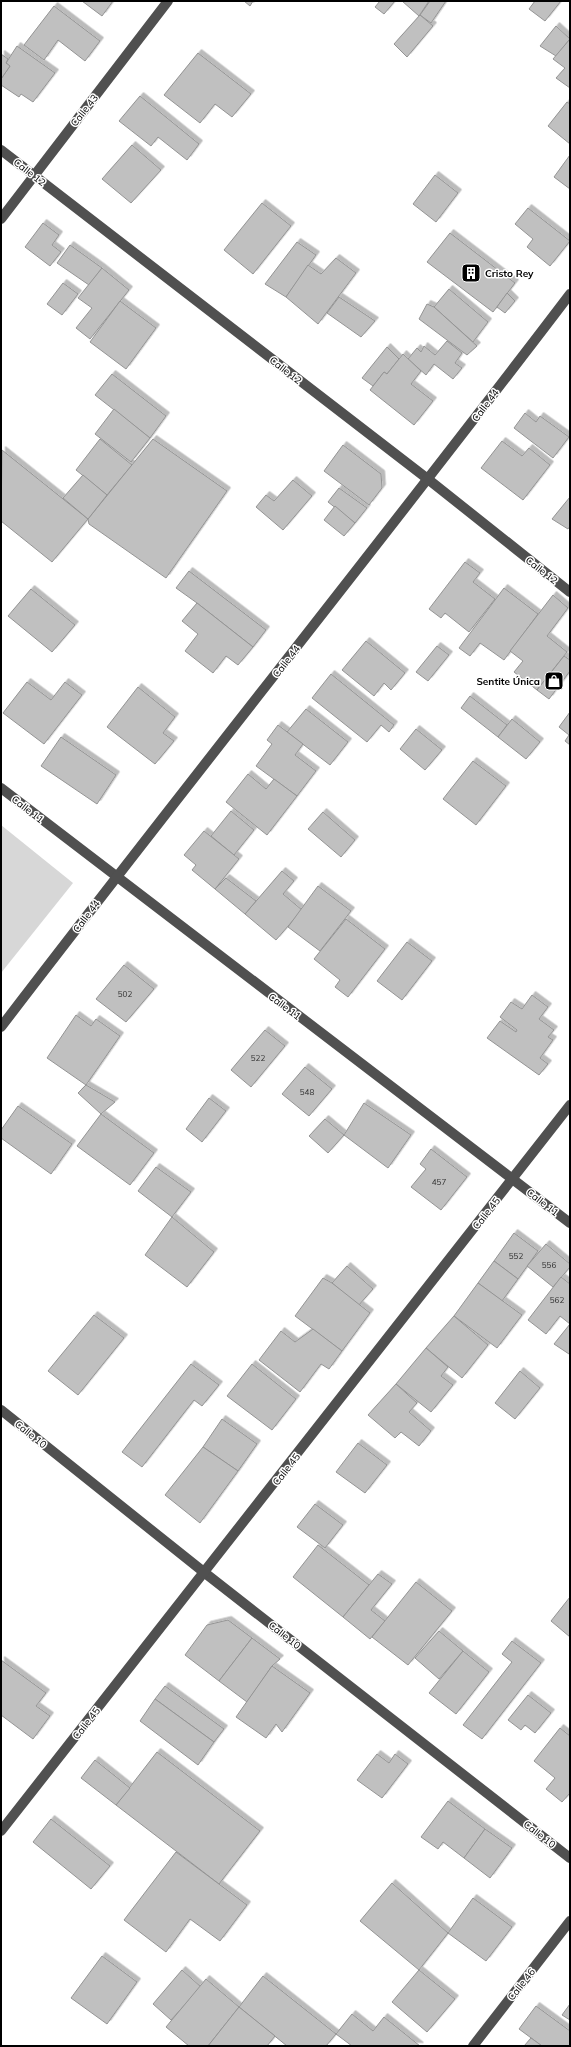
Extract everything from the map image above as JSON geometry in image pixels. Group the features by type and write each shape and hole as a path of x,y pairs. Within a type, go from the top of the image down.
{"street":[{"name":"Calle 43","path":"1,219 168,1"},
{"name":"Calle 12","path":"1,150 429,480 570,592"},
{"name":"Calle 44","path":"1,1027 115,877 429,480 570,294"},
{"name":"Calle 11","path":"1,788 115,877 570,1223"},
{"name":"Calle 45","path":"1,1831 205,1573 570,1105"},
{"name":"Calle 10","path":"1,1410 205,1573 570,1858"},
{"name":"Calle 46","path":"473,2046 570,1921"}],"shaded area":[{"path":"1,825 73,883 1,973"}],"building":[{"path":"82,1 113,1 102,16"},
{"path":"244,1 253,1 250,6"},
{"path":"380,1 395,1 384,14 375,7"},
{"path":"402,1 429,1 419,16"},
{"path":"430,1 446,1 431,23 420,15"},
{"path":"535,1 561,1 545,21 529,9"},
{"path":"54,6 100,41 85,61 58,40 44,60 24,45"},
{"path":"420,15 433,26 407,57 394,44"},
{"path":"556,26 570,39 556,56 540,46"},
{"path":"570,39 570,88 556,78 565,68 553,59"},
{"path":"17,46 55,73 33,102 21,94 19,97 1,85 1,79 10,66 6,63"},
{"path":"198,53 251,94 232,117 215,104 200,123 164,95"},
{"path":"1,54 8,59 6,63 10,66 1,79"},
{"path":"140,96 199,144 187,160 158,137 151,146 119,121"},
{"path":"567,102 570,104 570,144 548,126"},
{"path":"132,145 161,170 131,203 102,179"},
{"path":"570,155 570,189 554,177"},
{"path":"435,175 458,193 436,222 413,204"},
{"path":"262,203 291,226 253,274 224,250"},
{"path":"528,208 570,241 550,266 527,247 533,239 515,224"},
{"path":"43,223 59,235 52,245 61,252 50,266 25,247"},
{"name":"Cristo Rey","path":"450,233 515,283 493,312 427,262"},
{"path":"297,242 316,255 286,297 265,284"},
{"path":"70,245 102,268 89,285 57,263"},
{"path":"336,258 356,273 318,324 286,297 308,265 321,274"},
{"path":"102,268 129,290 90,339 76,328 92,308 78,298"},
{"path":"63,283 78,294 62,315 47,304"},
{"path":"449,289 488,322 473,342 434,307"},
{"path":"507,293 515,301 505,313 497,307"},
{"path":"339,297 375,321 361,337 327,313"},
{"path":"120,301 156,328 126,369 90,342"},
{"path":"427,304 434,307 477,346 467,355 419,319"},
{"path":"447,341 462,353 455,363 462,368 453,379 434,364 426,375 408,359 417,348 421,352 424,346 435,355"},
{"path":"387,347 399,359 387,374 384,372 373,386 362,378"},
{"path":"403,354 421,371 411,384 433,401 414,425 370,390 384,372 387,374"},
{"path":"112,374 166,416 150,438 95,395"},
{"path":"114,409 150,438 131,462 95,434"},
{"path":"525,413 536,422 540,416 569,437 553,458 514,428"},
{"path":"100,439 132,465 107,495 76,470"},
{"path":"153,439 227,491 166,578 89,524 88,519"},
{"path":"502,441 522,456 529,448 550,465 523,500 481,468"},
{"path":"343,445 381,474 382,488 369,505 324,471"},
{"path":"2,450 88,519 52,562 1,521"},
{"path":"83,475 107,495 88,519 63,498"},
{"path":"293,480 312,496 283,530 256,507 266,495 274,501"},
{"path":"339,488 367,508 355,523 328,502"},
{"path":"570,497 570,526 568,529 552,519"},
{"path":"335,506 355,523 344,536 324,520"},
{"path":"465,562 480,573 473,582 495,599 469,632 445,613 441,618 429,609"},
{"path":"189,571 266,630 253,647 176,588"},
{"path":"504,588 538,614 504,660 480,643 470,656 459,648"},
{"path":"31,589 75,625 52,652 8,616"},
{"path":"553,595 568,608 547,636 567,652 537,690 514,672 523,661 510,651"},
{"path":"197,603 253,647 238,665 226,656 213,673 185,651 198,634 182,621"},
{"path":"366,641 405,673 391,690 384,683 374,696 342,670"},
{"path":"437,646 449,655 428,681 416,672"},
{"name":"Sentite Única","path":"564,656 570,660 570,671 549,699 537,690"},
{"path":"331,674 394,725 389,732 381,725 367,742 312,698"},
{"path":"27,682 51,700 65,682 82,695 44,744 3,713"},
{"path":"138,687 175,717 163,733 174,741 155,764 107,727"},
{"path":"470,696 507,725 498,737 461,708"},
{"path":"306,709 348,742 330,765 287,732"},
{"path":"570,712 570,745 565,741 569,735 559,727"},
{"path":"512,719 540,742 526,759 498,737"},
{"path":"278,725 303,744 295,755 316,771 297,796 256,766 272,744 267,740"},
{"path":"416,729 442,750 425,770 400,749"},
{"path":"61,737 116,775 97,804 41,766"},
{"path":"473,761 506,786 476,825 443,799"},
{"path":"248,774 266,789 274,779 297,796 267,835 226,802"},
{"path":"231,811 254,830 234,855 211,836"},
{"path":"323,812 355,840 341,857 308,829"},
{"path":"204,831 239,859 215,889 192,870 196,865 184,855"},
{"path":"282,871 294,881 283,894 302,910 276,940 245,914"},
{"path":"226,878 256,901 245,914 215,889"},
{"path":"318,886 351,911 320,951 288,927"},
{"path":"346,919 385,949 348,997 335,987 340,980 314,959"},
{"path":"407,942 432,961 402,1000 377,981"},
{"path":"124,965 154,989 126,1022 96,999"},
{"path":"532,995 548,1007 539,1019 554,1030 548,1037 553,1040 540,1058 548,1064 539,1075 487,1038 500,1021 516,1032 517,1030 500,1017 511,1002 522,1009"},
{"path":"76,1015 91,1026 96,1019 120,1036 86,1085 47,1058"},
{"path":"265,1030 285,1046 251,1087 231,1070"},
{"path":"305,1067 332,1089 309,1116 282,1094"},
{"path":"86,1085 115,1102 101,1114 78,1093"},
{"path":"209,1098 226,1111 202,1142 186,1129"},
{"path":"364,1103 411,1135 388,1168 344,1135"},
{"path":"18,1106 72,1144 51,1174 1,1138 1,1130"},
{"path":"101,1114 154,1153 130,1185 77,1146"},
{"path":"325,1119 344,1135 328,1153 309,1136"},
{"path":"431,1149 467,1177 441,1210 411,1187 426,1169 420,1164"},
{"path":"156,1167 191,1192 172,1217 138,1191"},
{"path":"172,1217 214,1252 187,1287 145,1255"},
{"path":"514,1233 538,1251 518,1279 494,1261"},
{"path":"546,1244 570,1264 570,1267 553,1287 527,1266"},
{"path":"494,1261 518,1279 502,1301 478,1283"},
{"path":"347,1266 373,1289 358,1306 332,1283"},
{"path":"561,1277 570,1284 570,1324 560,1316 546,1334 528,1320"},
{"path":"323,1278 332,1283 370,1313 342,1351 295,1316"},
{"path":"478,1283 522,1315 497,1348 454,1316"},
{"path":"94,1315 124,1338 78,1395 48,1371"},
{"path":"454,1316 488,1345 462,1378 426,1348"},
{"path":"570,1324 570,1352 569,1354 554,1344"},
{"path":"313,1329 342,1351 329,1369 321,1364 300,1392 259,1360 281,1331 295,1342"},
{"path":"426,1348 448,1367 441,1376 453,1385 431,1412 396,1384"},
{"path":"191,1364 219,1385 202,1406 194,1400 142,1467 122,1452"},
{"path":"252,1364 296,1399 272,1430 227,1396"},
{"path":"520,1371 540,1388 515,1419 495,1403"},
{"path":"396,1384 417,1403 409,1412 431,1431 419,1446 401,1432 395,1438 368,1415"},
{"path":"222,1419 257,1444 238,1471 203,1447"},
{"path":"358,1443 387,1465 365,1493 336,1472"},
{"path":"203,1447 238,1471 200,1523 165,1495"},
{"path":"315,1504 343,1525 325,1548 297,1527"},
{"path":"318,1545 369,1585 343,1617 293,1577"},
{"path":"378,1574 392,1584 371,1610 385,1621 370,1639 343,1617"},
{"path":"416,1582 452,1611 408,1665 372,1637"},
{"path":"570,1597 570,1637 551,1621"},
{"path":"228,1620 252,1638 219,1681 185,1655 207,1625"},
{"path":"439,1631 463,1651 439,1679 415,1658"},
{"path":"252,1638 280,1659 272,1666 247,1702 219,1681"},
{"path":"512,1641 541,1663 482,1739 463,1725 512,1662 502,1654"},
{"path":"463,1651 489,1672 456,1714 429,1693"},
{"path":"1,1660 46,1693 36,1706 50,1716 33,1739 1,1715"},
{"path":"272,1666 310,1693 282,1732 276,1724 266,1738 236,1717"},
{"path":"165,1686 224,1729 214,1742 155,1699"},
{"path":"528,1695 551,1713 535,1733 525,1725 521,1730 508,1720"},
{"path":"155,1699 214,1742 198,1765 140,1721"},
{"path":"560,1728 570,1736 570,1793 562,1802 546,1789 555,1778 534,1761"},
{"path":"157,1752 260,1831 219,1884 116,1805"},
{"path":"377,1754 389,1763 395,1754 408,1764 382,1798 357,1780"},
{"path":"95,1760 130,1788 116,1805 81,1778"},
{"path":"448,1801 485,1829 464,1858 443,1842 438,1849 421,1837"},
{"path":"51,1819 110,1866 91,1889 33,1842"},
{"path":"485,1829 512,1848 490,1878 464,1858"},
{"path":"176,1852 247,1905 220,1941 190,1919 166,1952 124,1920"},
{"path":"392,1883 448,1933 419,1970 360,1921"},
{"path":"473,1898 512,1927 486,1961 448,1933"},
{"path":"102,1956 137,1982 107,2024 71,1998"},
{"path":"182,1970 201,1987 171,2020 153,2004"},
{"path":"419,1970 455,1999 427,2032 392,2002"},
{"path":"263,1976 336,2034 326,2046 287,2046 239,2007"},
{"path":"206,1979 239,2007 208,2046 189,2046 166,2027"},
{"path":"570,2004 570,2020 562,2015"},
{"path":"536,2006 570,2031 570,2046 542,2046 519,2029"},
{"path":"239,2007 275,2036 267,2046 208,2046"},
{"path":"352,2014 373,2031 384,2017 420,2046 352,2046 336,2034"},
{"path":"531,2038 542,2046 524,2046"}],"place":[{"name":"Cristo Rey","path":"471,273"},
{"name":"Sentite Única","path":"554,681"}]}
